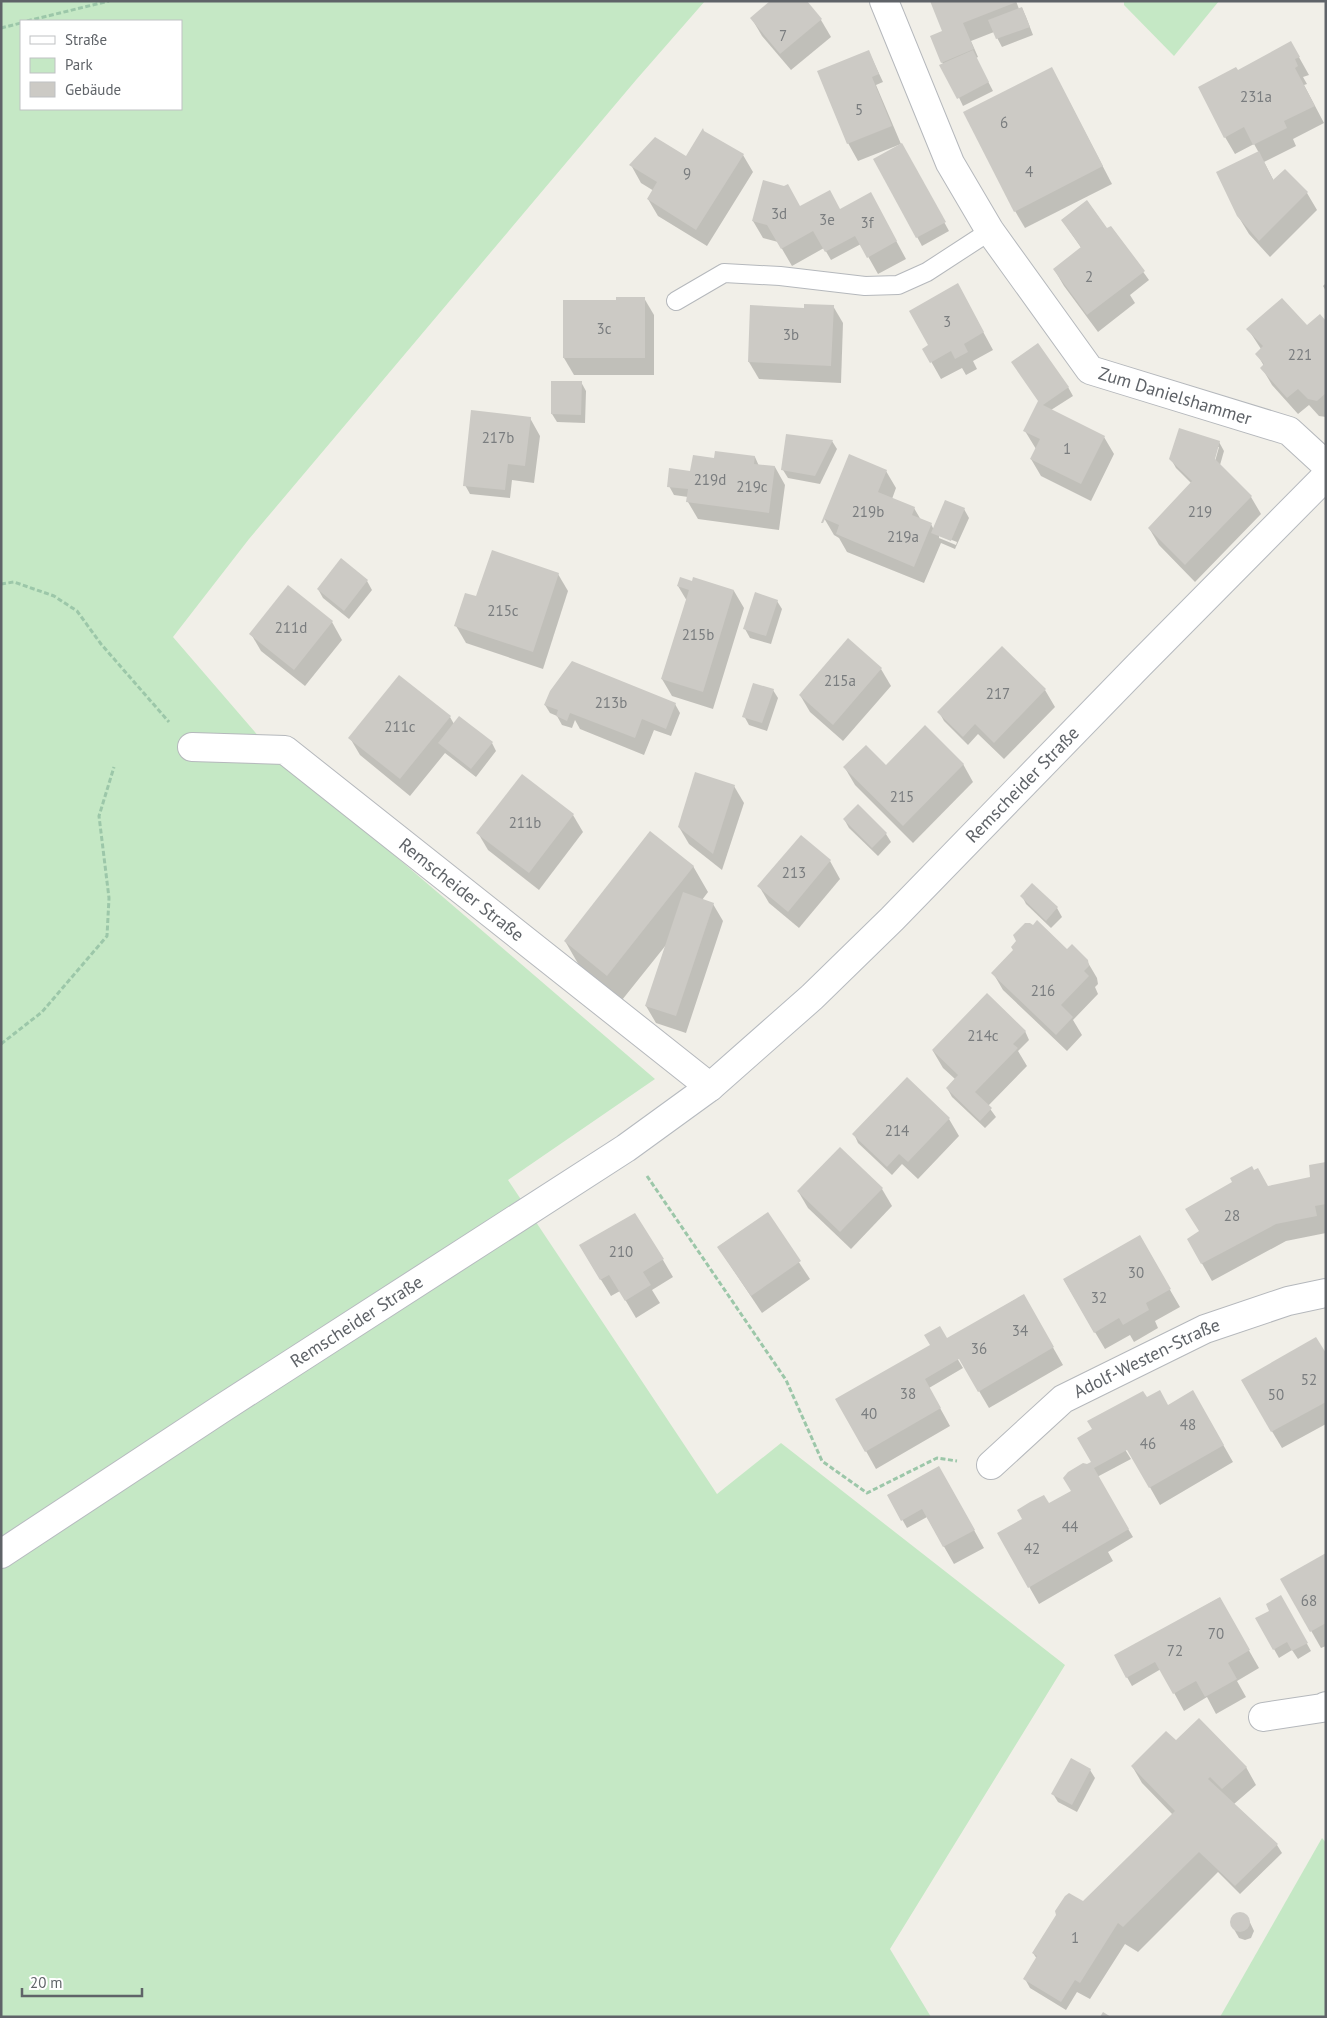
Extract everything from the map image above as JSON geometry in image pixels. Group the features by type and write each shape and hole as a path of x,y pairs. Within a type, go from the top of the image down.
{"street":[{"name":"Zum Danielshammer","path":"884,1 950,163 990,232 1090,370 1290,431 1326,465"},
{"name":"Remscheider Straße","path":"1,1554 229,1404 626,1148 710,1087 812,997 892,919 1326,476"},
{"name":"Remscheider Straße","path":"192,747 285,750 710,1087"},
{"name":"Adolf-Westen-Straße","path":"991,1465 1063,1399 1205,1329 1288,1301 1326,1293"},
{"path":"1263,1717 1326,1706"}],"lane":[{"path":"676,301 724,273 780,276 865,286 898,285 927,272 990,232"}],"path":[{"path":"31,20 109,1"},
{"path":"1,28 20,23"},
{"path":"1,584 14,582 54,596 77,611 107,651 192,747"},
{"path":"1,1044 42,1012 107,936 108,898 99,816 114,767"},
{"path":"665,1200 786,1380 822,1461 868,1493 936,1458 991,1465"}],"green space":[{"path":"1,1 705,1 636,80 249,539 173,637 267,746 655,1079 508,1180 717,1494 781,1443 1065,1665 890,1949 931,2017 1,2017"},
{"path":"1124,1 1219,1 1174,56 1124,5"},
{"path":"1322,1838 1326,1843 1326,2017 1220,2017"}],"building":[{"path":"770,1 807,1 822,19 780,54 750,18"},
{"path":"930,1 1019,1 963,23 974,49 941,63 930,36 942,31"},
{"path":"1022,7 1030,27 996,39 988,20"},
{"path":"1291,41 1300,57 1295,59 1298,66 1295,68 1315,106 1284,121 1287,128 1253,145 1244,127 1224,138 1198,87 1236,67 1238,70"},
{"path":"869,50 879,74 872,77 892,126 847,144 817,71"},
{"path":"973,50 989,82 957,99 939,65"},
{"path":"1052,67 1103,166 1014,212 963,112"},
{"path":"703,128 704,131 744,154 696,230 647,199 657,182 629,165 655,137 686,156"},
{"path":"902,143 946,222 916,238 873,159"},
{"path":"1259,151 1273,180 1285,169 1308,192 1259,241 1237,216 1216,172"},
{"path":"763,180 784,186 788,184 800,206 830,190 840,209 871,192 897,241 867,258 855,236 825,252 813,231 781,249 767,225 752,221"},
{"path":"1087,200 1107,228 1111,226 1145,271 1087,315 1053,269 1081,247 1061,220"},
{"path":"958,283 984,332 964,344 968,352 955,359 951,351 930,363 922,349 928,345 909,311"},
{"path":"616,297 645,297 645,358 563,358 563,300 616,300"},
{"path":"1282,298 1307,325 1320,314 1326,321 1326,393 1317,401 1308,399 1298,389 1287,398 1260,368 1264,364 1255,354 1263,346 1246,329"},
{"path":"804,304 834,305 831,366 748,362 750,305 804,308"},
{"path":"1038,343 1069,387 1043,405 1105,436 1081,484 1030,459 1040,439 1023,431 1038,401 1011,362"},
{"path":"551,381 582,381 581,415 551,414"},
{"path":"471,410 531,417 525,466 508,464 505,490 463,486"},
{"path":"1179,428 1220,441 1215,459 1252,496 1185,565 1148,528 1192,481 1169,459"},
{"path":"786,434 833,440 815,476 781,470"},
{"path":"715,451 755,456 754,464 775,466 769,513 686,502 688,489 667,487 669,468 690,471 693,455 714,458"},
{"path":"849,454 887,470 878,492 915,507 912,515 932,523 914,567 836,534 839,525 825,519 821,523"},
{"path":"945,500 965,508 951,541 931,533"},
{"path":"492,550 559,573 533,652 454,626 465,593 476,596"},
{"path":"341,558 368,580 344,611 317,589"},
{"path":"680,577 692,581 693,577 734,590 703,692 661,679 689,590 677,586"},
{"path":"288,585 333,621 294,670 249,634"},
{"path":"755,592 778,600 766,636 743,629"},
{"path":"848,638 882,668 833,725 799,695"},
{"path":"1002,646 1046,689 994,743 975,724 963,737 937,712"},
{"path":"572,661 676,703 666,729 642,719 635,738 570,713 567,721 556,716 558,710 544,705 550,691"},
{"path":"399,675 451,716 400,779 348,738"},
{"path":"753,683 774,689 762,723 742,717"},
{"path":"459,716 493,742 471,769 438,743"},
{"path":"925,725 964,764 903,826 843,767 866,745 886,765"},
{"path":"695,772 735,785 713,854 678,827"},
{"path":"522,774 574,814 529,873 476,833"},
{"path":"858,804 887,833 872,848 843,819"},
{"path":"650,831 694,866 607,976 564,941"},
{"path":"801,835 831,860 788,912 757,886"},
{"path":"1032,883 1058,907 1046,921 1020,896"},
{"path":"683,892 714,903 676,1016 645,1006"},
{"path":"1037,920 1067,949 1072,944 1088,960 1089,966 1084,971 1089,976 1061,1005 1073,1017 1056,1035 991,973 1013,950 1011,947 1016,941 1013,935 1025,923 1033,925"},
{"path":"987,993 1026,1031 1013,1044 1018,1048 975,1092 992,1108 980,1121 946,1088 958,1075 932,1050"},
{"path":"907,1077 950,1118 908,1162 899,1154 887,1167 852,1134"},
{"path":"840,1147 883,1188 840,1232 797,1191"},
{"path":"1326,1162 1326,1204 1315,1206 1317,1216 1276,1224 1201,1264 1187,1239 1199,1231 1185,1209 1232,1182 1230,1178 1252,1166 1254,1170 1258,1168 1268,1186 1310,1177 1309,1165"},
{"path":"768,1212 801,1261 751,1296 717,1247"},
{"path":"635,1213 664,1259 643,1272 651,1285 625,1301 609,1275 600,1280 579,1245"},
{"path":"1140,1235 1171,1289 1146,1303 1149,1310 1123,1325 1119,1318 1094,1333 1063,1279"},
{"path":"1024,1294 1054,1347 978,1392 959,1359 925,1379 941,1408 865,1452 835,1399 930,1345 924,1335 940,1326 947,1338"},
{"path":"1316,1337 1326,1353 1326,1402 1271,1432 1241,1380"},
{"path":"1160,1390 1168,1405 1193,1390 1224,1445 1149,1488 1127,1450 1094,1468 1129,1529 1028,1588 997,1533 1022,1519 1017,1510 1030,1502 1044,1495 1049,1503 1071,1491 1063,1478 1068,1472 1083,1463 1091,1462 1077,1438 1092,1429 1087,1421 1143,1391 1147,1397"},
{"path":"939,1466 975,1530 943,1547 922,1509 901,1521 887,1495"},
{"path":"1326,1553 1326,1623 1310,1632 1280,1579"},
{"path":"1281,1595 1308,1643 1292,1651 1287,1642 1273,1650 1255,1618 1269,1611 1266,1604"},
{"path":"1220,1597 1250,1650 1228,1663 1237,1679 1205,1697 1196,1681 1173,1694 1155,1662 1126,1678 1114,1655"},
{"path":"1199,1718 1247,1767 1222,1789 1210,1777 1208,1779 1278,1844 1235,1886 1199,1852 1123,1927 1118,1923 1080,1983 1075,1980 1061,2002 1023,1979 1037,1956 1032,1953 1056,1915 1055,1911 1065,1896 1069,1893 1083,1901 1175,1811 1131,1766 1166,1731 1176,1740"},
{"path":"1071,1758 1091,1769 1072,1805 1051,1794"},
{"path":"1240,1912 1247,1915 1250,1922 1247,1929 1240,1932 1233,1929 1230,1922 1233,1915"},
{"path":"1103,2012 1111,2017 1100,2017"}]}
